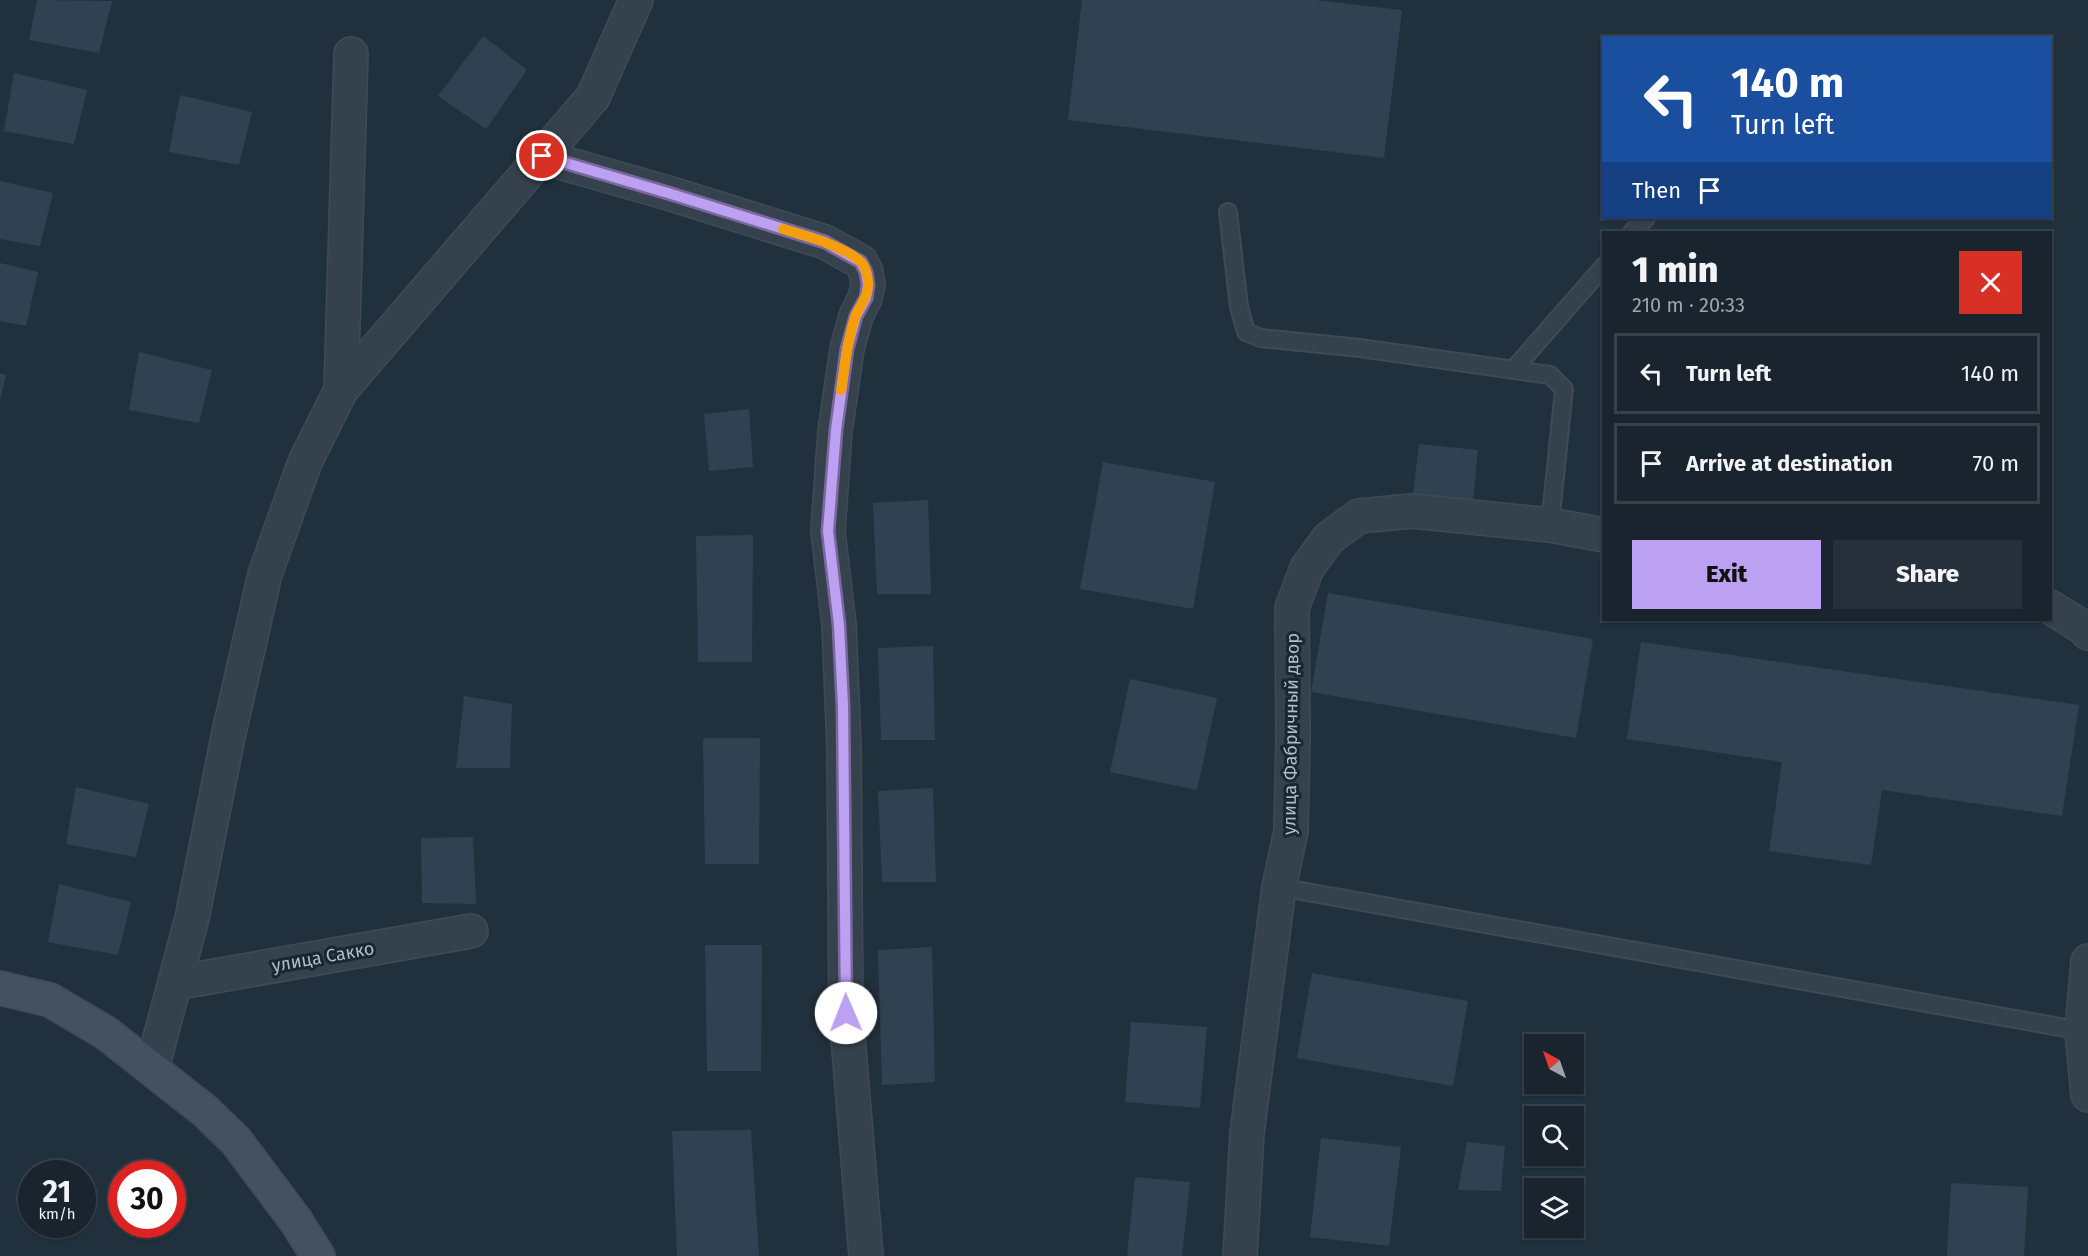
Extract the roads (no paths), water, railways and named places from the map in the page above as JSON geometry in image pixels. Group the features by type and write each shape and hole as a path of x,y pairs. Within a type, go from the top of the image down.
{"street":[{"path":"152,1068 192,918 228,736 264,574 305,462 341,390 593,97 636,0"},
{"path":"341,390 351,54"},
{"path":"542,156 825,242 861,262 866,272 868,285 866,298 856,316 847,349 836,430 828,531 839,625 842,703 846,1013 866,1256"},
{"name":"улица Фабричный двор","path":"1240,1256 1247,1133 1279,887 1291,831 1292,608 1307,568 1329,538 1359,516 1412,511 1550,525 1602,535"},
{"path":"2052,608 2087,624"},
{"name":"улица Сакко","path":"175,983 471,931"},
{"path":"2088,961 2082,1031 2088,1095"},
{"path":"0,988 50,1000 106,1033 205,1111 236,1141 296,1221 318,1256"}],"lane":[{"path":"1228,212 1239,307 1246,332 1261,338 1360,348 1550,375 1564,389 1550,525"},
{"path":"1633,231 1645,219"},
{"path":"1513,370 1602,268"},
{"path":"1279,887 2082,1031"}]}
